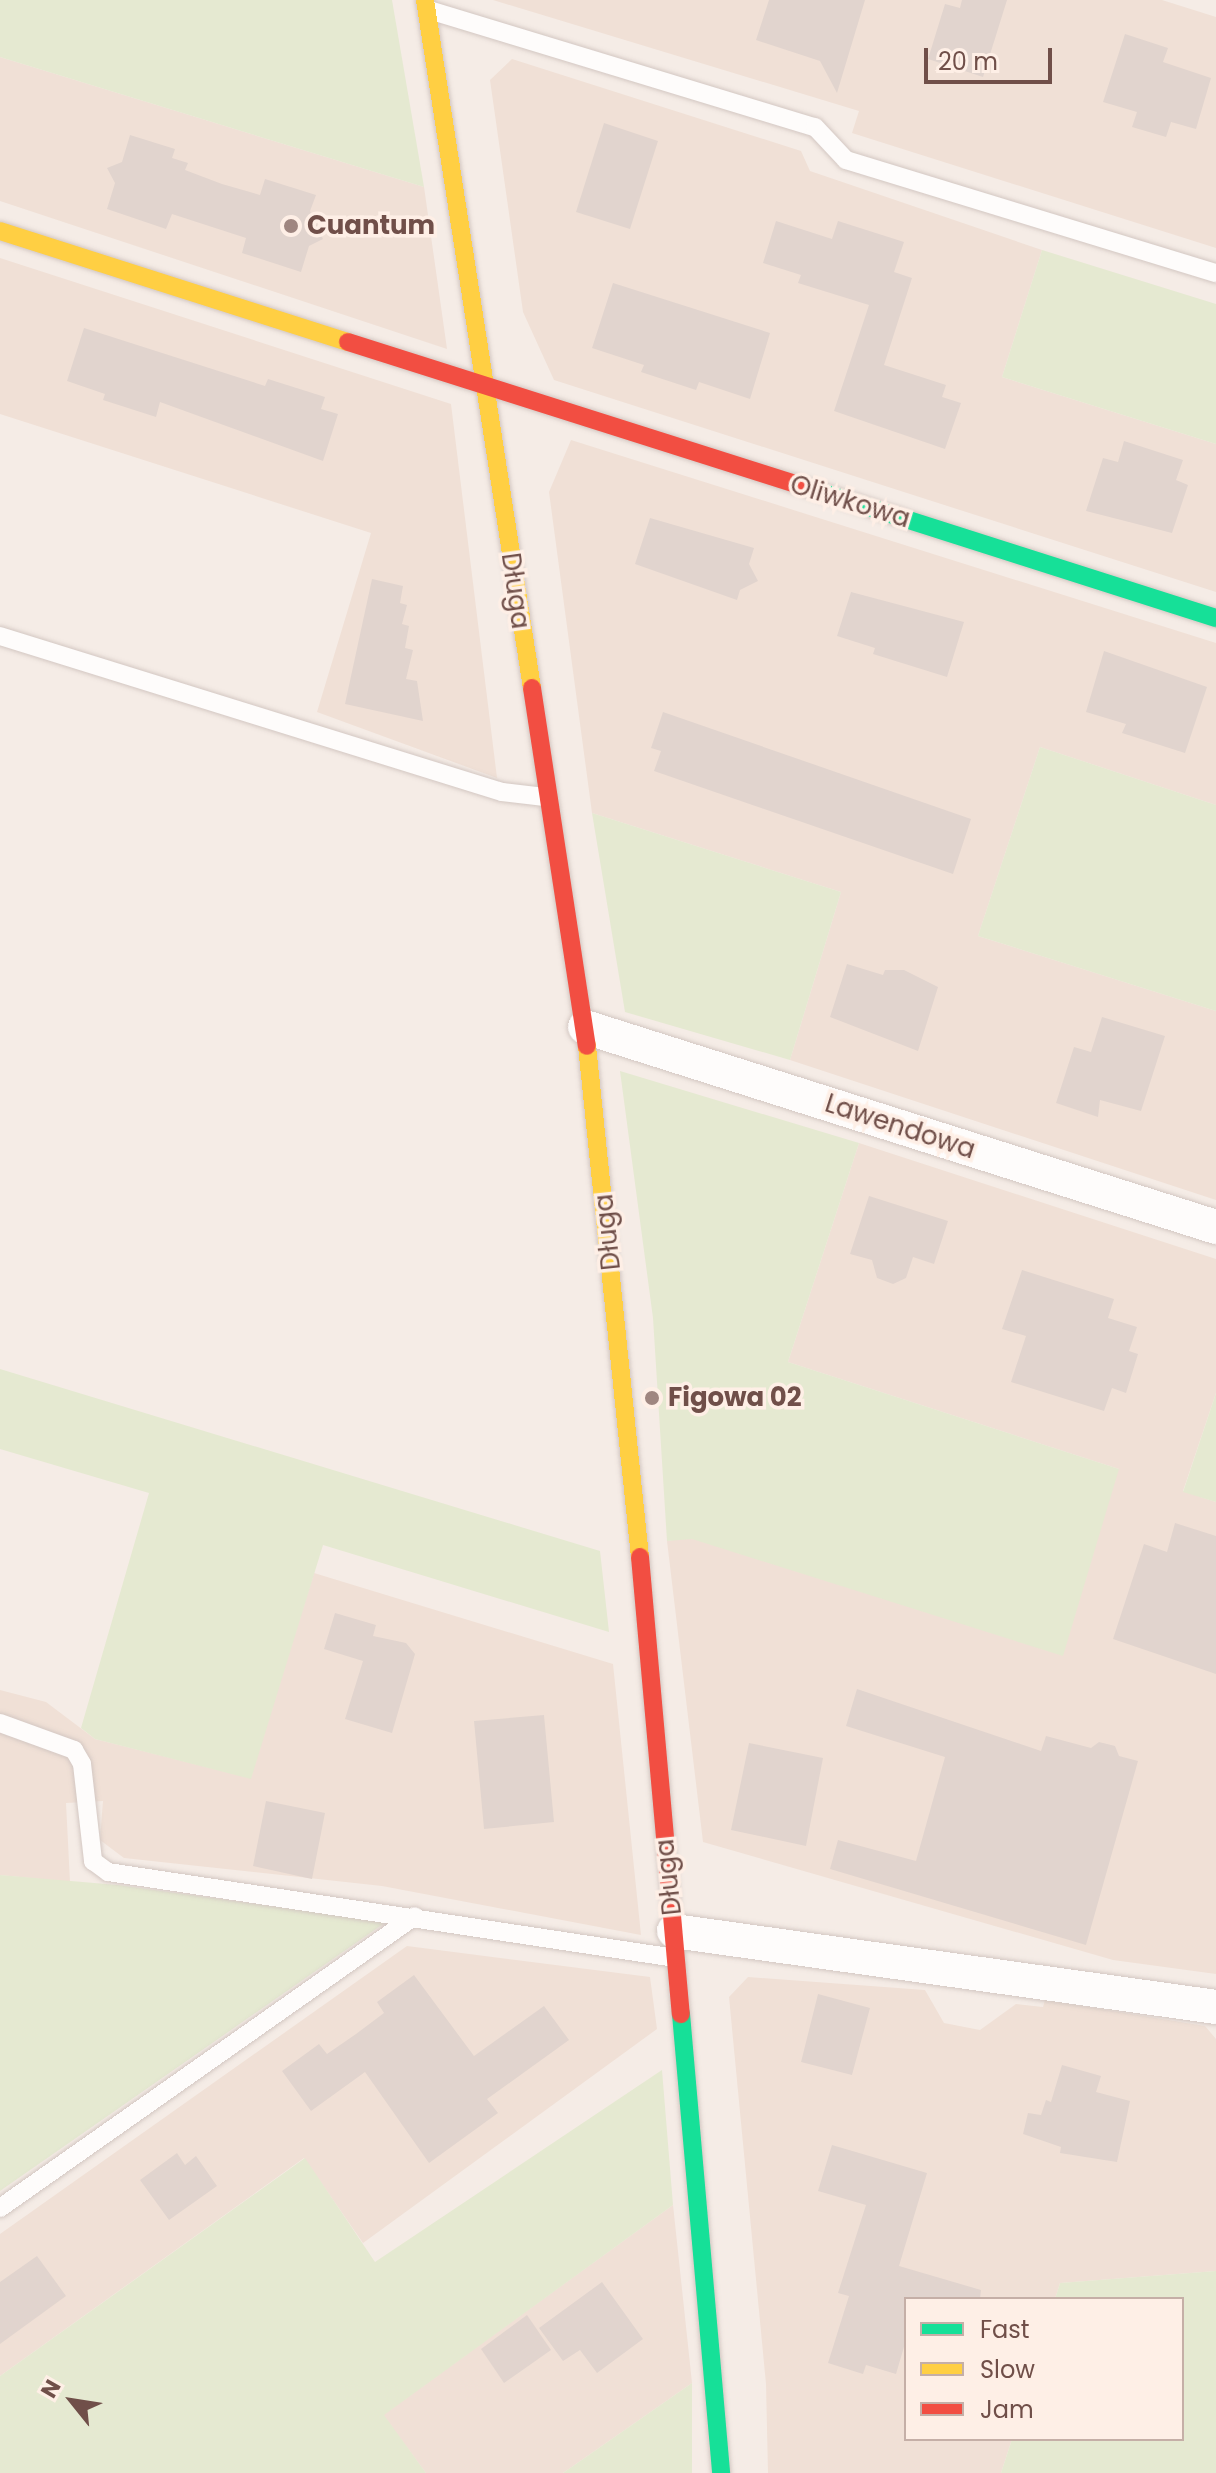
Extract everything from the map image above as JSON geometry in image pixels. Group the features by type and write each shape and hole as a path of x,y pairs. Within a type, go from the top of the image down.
{"street":[{"name":"Długa","path":"426,4 545,797 585,1027 628,1416 721,2473"},
{"name":"Oliwkowa","path":"0,231 1216,618"},
{"name":"Lawendowa","path":"585,1027 1216,1227"},
{"path":"676,1945 1216,2007"}],"lane":[{"path":"426,4 815,127 846,160 1216,273"},
{"path":"0,636 502,792 545,797"},
{"path":"0,1723 74,1750 82,1764 93,1861 108,1872 415,1916 676,1945"},
{"path":"0,2208 415,1916"}],"shaded area":[{"path":"493,0 1162,0 1216,17 1216,248 852,133 859,111"},
{"path":"0,57 424,187 447,349 0,201"},
{"path":"512,59 801,151 810,171 1042,250 1002,377 1216,444 1216,592 554,380 523,312 490,80"},
{"path":"0,258 451,404 497,778 317,712 371,533 0,414"},
{"path":"571,440 1216,643 1216,805 1040,747 978,936 1216,1011 1216,1200 790,1060 841,892 592,813 549,492"},
{"path":"859,1143 1216,1259 1216,1393 1183,1491 1216,1502 1216,1974 1113,1960 703,1842 667,1541 1119,1469 788,1362"},
{"path":"314,1573 613,1664 641,1935 382,1886 124,1858 100,1840 103,1801 66,1803 70,1882 0,1875 0,1690 46,1702 95,1739 250,1778"},
{"path":"407,1946 650,1977 657,2029 363,2243 304,2158 0,2376 0,2234"},
{"path":"748,1977 925,1990 944,2023 980,2030 1016,2004 1043,2007 1045,2000 1205,2026 1216,2039 1216,2271 1060,2283 1056,2297 904,2297 904,2441 1011,2441 1001,2473 768,2473 766,2384 729,1997"},
{"path":"673,2205 692,2383 563,2473 426,2473 383,2415"}],"green space":[{"path":"0,0 392,0 424,187 0,57"},
{"path":"1042,250 1216,304 1216,444 1002,377"},
{"path":"1040,747 1216,805 1216,1011 978,936"},
{"path":"592,813 841,892 790,1060 625,1012"},
{"path":"620,1071 859,1143 788,1362 1119,1469 1063,1656 692,1539 667,1541 653,1318"},
{"path":"0,1369 600,1551 609,1632 323,1545 251,1779 95,1739 81,1728 149,1493 0,1449"},
{"path":"1216,1393 1216,1502 1183,1492"},
{"path":"0,1875 118,1885 386,1922 0,2191"},
{"path":"662,2070 673,2205 384,2415 426,2473 0,2473 0,2376 305,2158 375,2262"},
{"path":"1216,2271 1216,2473 1001,2473 1011,2441 1184,2441 1184,2297 1056,2297 1060,2283"},
{"path":"692,2383 692,2473 563,2473"}],"building":[{"path":"769,0 865,0 837,93 820,61 756,40"},
{"path":"962,0 1007,0 983,77 928,59 945,4 960,8"},
{"path":"1125,34 1168,48 1163,62 1211,78 1196,129 1171,122 1166,137 1132,127 1137,112 1103,102"},
{"path":"604,123 658,141 630,229 576,212"},
{"path":"130,135 175,149 172,158 188,163 185,170 222,184 260,195 265,179 316,195 310,211 323,239 309,246 301,272 242,253 246,238 172,214 166,229 107,209 115,183 107,168 122,162"},
{"path":"776,221 832,239 838,221 904,242 894,272 912,278 884,365 946,385 942,397 961,403 945,449 834,411 869,305 798,283 801,275 763,263"},
{"path":"613,283 770,333 750,399 699,382 696,390 641,372 644,365 592,348"},
{"path":"84,328 265,386 268,379 325,397 321,409 338,414 323,461 160,402 156,417 103,400 105,394 67,381"},
{"path":"1124,441 1183,460 1176,480 1188,485 1172,533 1086,511 1103,458 1118,462"},
{"path":"650,518 754,548 749,564 758,581 740,590 737,600 635,564"},
{"path":"372,579 403,586 400,603 407,605 402,624 409,626 405,648 413,650 406,679 417,681 423,721 345,704"},
{"path":"851,592 964,622 947,677 873,654 875,648 837,636"},
{"path":"1104,651 1207,687 1185,753 1122,733 1126,724 1086,712"},
{"path":"663,712 971,819 953,874 654,771 661,751 651,748"},
{"path":"847,964 883,975 885,970 904,970 938,987 918,1051 830,1017"},
{"path":"1102,1017 1165,1036 1141,1111 1100,1100 1098,1117 1056,1103 1074,1047 1091,1052"},
{"path":"869,1196 948,1221 934,1264 913,1257 906,1278 893,1284 877,1278 872,1260 850,1254"},
{"path":"1022,1270 1114,1299 1108,1318 1137,1327 1129,1351 1138,1354 1126,1393 1112,1388 1104,1411 1011,1382 1026,1336 1002,1329"},
{"path":"1175,1523 1216,1536 1216,1674 1113,1639 1144,1544 1167,1552"},
{"path":"335,1613 376,1625 373,1636 406,1643 415,1654 392,1733 345,1719 363,1661 324,1649"},
{"path":"857,1689 1041,1751 1046,1736 1091,1748 1099,1742 1115,1746 1119,1756 1138,1761 1086,1945 830,1869 838,1840 916,1861 945,1757 846,1726"},
{"path":"544,1715 554,1822 484,1829 474,1721"},
{"path":"749,1743 823,1758 806,1846 731,1830"},
{"path":"266,1801 325,1813 312,1879 253,1866"},
{"path":"414,1975 474,2056 544,2006 569,2040 487,2099 498,2113 429,2163 365,2072 311,2111 282,2071 319,2044 327,2054 356,2034 384,2013 377,2002"},
{"path":"818,1994 870,2008 852,2075 801,2062"},
{"path":"1062,2065 1101,2076 1096,2092 1130,2101 1117,2162 1060,2153 1061,2147 1023,2134 1028,2113 1041,2115 1046,2100 1051,2102"},
{"path":"832,2145 927,2173 899,2266 981,2290 980,2297 904,2297 904,2347 896,2374 866,2365 863,2374 828,2363 849,2296 838,2293 866,2205 818,2191"},
{"path":"177,2153 185,2165 196,2156 217,2186 169,2220 140,2180"},
{"path":"37,2256 66,2296 0,2344 0,2282"},
{"path":"602,2282 643,2339 597,2373 580,2350 563,2361 539,2328"},
{"path":"527,2315 551,2350 504,2383 481,2349"}],"traffic: fast":[{"path":"799,485 1216,618"},
{"path":"681,2014 721,2473"}],"traffic: slow":[{"path":"425,0 532,688"},
{"path":"0,231 348,342"},
{"path":"587,1046 640,1557"}],"traffic: jam":[{"path":"348,342 799,485"},
{"path":"532,688 587,1046"},
{"path":"640,1557 681,2014"}],"place":[{"name":"Cuantum","path":"291,226"},
{"name":"Figowa 02","path":"652,1398"}]}
